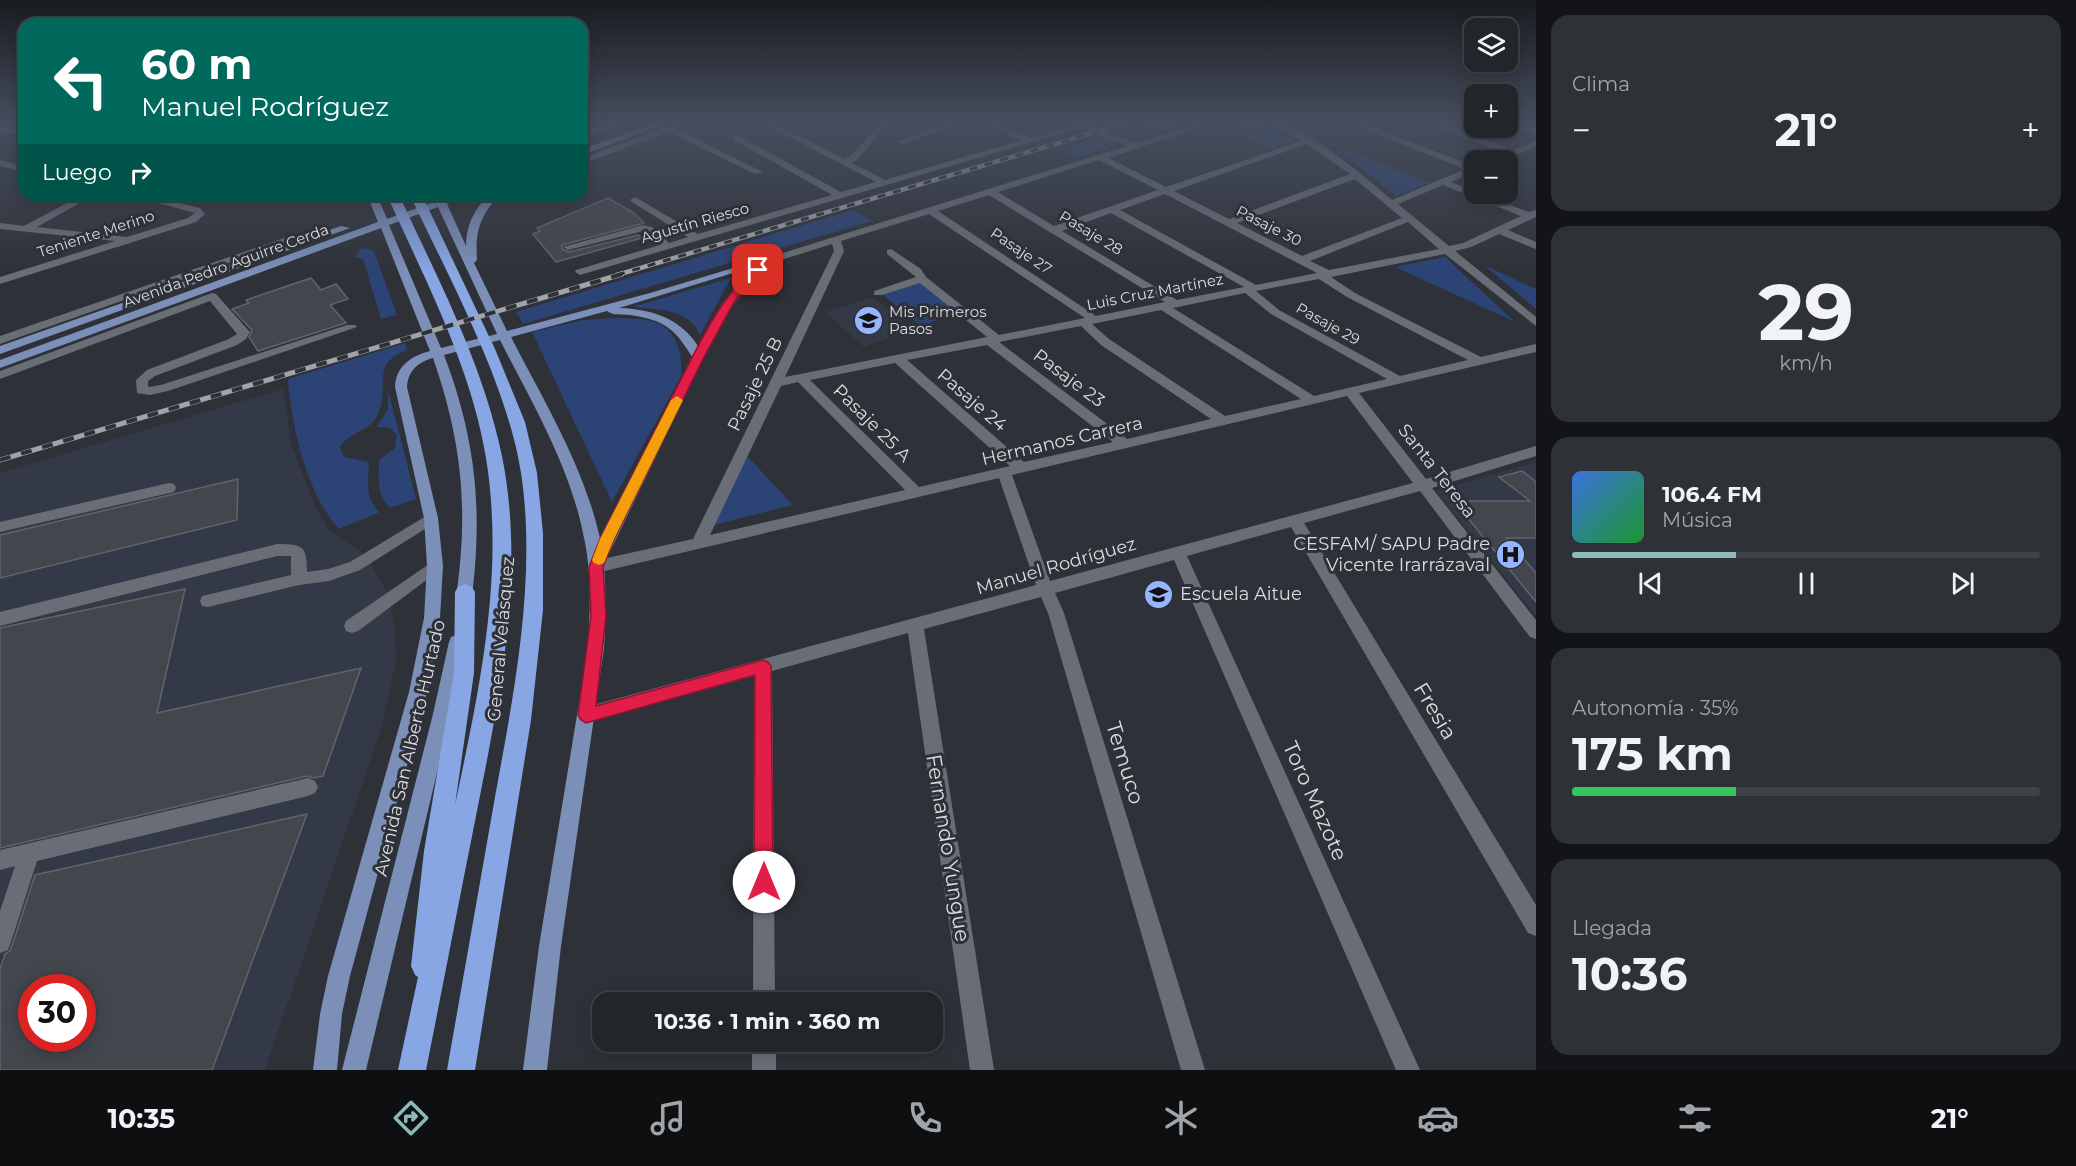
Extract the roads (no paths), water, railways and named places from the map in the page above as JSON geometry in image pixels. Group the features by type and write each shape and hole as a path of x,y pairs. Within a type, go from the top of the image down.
{"highway":[{"name":"General Velásquez","path":"396,201 447,316 482,408 495,458 501,519 499,592 486,708 412,1070"},
{"name":"General Velásquez","path":"419,201 488,349 517,422 524,446 532,502 535,570 520,720 461,1070"},
{"path":"422,1025 430,893 464,673 465,592"}],"main road":[{"name":"Avenida San Alberto Hurtado","path":"354,1070 447,694 465,592 470,523 467,465 457,416 439,362 375,201"},
{"name":"Avenida Pedro Aguirre Cerda","path":"0,351 420,201"},
{"path":"440,201 488,305 574,477 587,518 596,567 598,616 586,715 550,946 534,1070"},
{"name":"Avenida Pedro Aguirre Cerda","path":"0,364 446,201"},
{"path":"475,278 471,246 473,226 481,208 488,201"},
{"path":"297,237 366,220"},
{"path":"325,1070 331,1014 339,976 426,654 432,618 435,566 431,518 400,387 405,369 423,357 595,311 777,258"},
{"path":"212,296 242,277"},
{"path":"595,311 633,312 666,320 691,339 699,357"}],"street":[{"path":"797,171 841,195"},
{"path":"861,171 885,183"},
{"name":"Agustín Riesco","path":"580,272 926,171"},
{"path":"596,567 607,539 699,357 735,293 750,277 777,258 1055,171"},
{"name":"Pasaje 30","path":"1127,171 1302,260 1325,274 1351,295 1479,361"},
{"path":"1054,230 1223,171"},
{"path":"1351,171 1536,323"},
{"path":"1392,203 1464,173"},
{"path":"1229,223 1357,175"},
{"path":"1443,182 1533,214"},
{"name":"Pasaje 28","path":"989,191 1054,230 1169,305 1188,324 1312,400"},
{"path":"635,200 697,238"},
{"path":"25,229 78,201"},
{"name":"Teniente Merino","path":"0,281 192,220 200,214 197,210 159,201"},
{"name":"Pasaje 27","path":"930,210 1089,321 1106,342 1223,421"},
{"name":"Pasaje 29","path":"1112,210 1250,289 1275,312 1398,380"},
{"name":"Luis Cruz Martínez","path":"774,383 1448,250 1467,244 1533,214"},
{"path":"1302,260 1410,218"},
{"path":"0,226 129,240"},
{"path":"568,247 643,228 648,229 668,247"},
{"path":"1499,230 1536,246"},
{"name":"Avenida Pedro Aguirre Cerda","path":"0,340 297,237"},
{"name":"Pasaje 25 B","path":"698,544 839,251 835,239"},
{"name":"Pasaje 23","path":"891,252 917,271 922,279 993,340 1125,444"},
{"path":"0,271 23,273"},
{"path":"878,293 922,279"},
{"path":"212,296 244,332 242,336 233,342 151,373 141,380 141,390 164,388 351,327"},
{"name":"Avenida Pedro Aguirre Cerda","path":"0,375 212,296"},
{"name":"Hermanos Carrera","path":"596,567 1536,348"},
{"name":"Pasaje 24","path":"898,359 1013,470"},
{"name":"Pasaje 25 A","path":"801,378 917,493"},
{"name":"Santa Teresa","path":"1350,391 1536,632"},
{"name":"Manuel Rodríguez","path":"586,715 1424,485 1536,451"},
{"name":"Temuco","path":"1013,470 1037,570 1056,612 1193,1070"},
{"path":"0,527 168,488"},
{"path":"208,601 299,579 329,575 355,566 431,518"},
{"name":"Fresia","path":"1294,519 1536,925"},
{"path":"0,619 277,550 293,549 299,553 299,579"},
{"name":"Toro Mazote","path":"1178,552 1408,1070"},
{"path":"352,626 435,566"},
{"name":"Fernando Yungue","path":"915,625 982,1070"},
{"path":"763,666 764,992"},
{"path":"0,860 308,787"},
{"path":"0,942 30,853"},
{"path":"764,1052 764,1070"}],"railway":[{"path":"617,275 965,171"},
{"path":"0,460 622,274"}],"place":[{"name":"Mis Primeros Pasos","path":"868,321"},
{"name":"CESFAM/ SAPU Padre Vicente Irarrázaval","path":"1511,554"},
{"name":"Escuela Aitue","path":"1159,594"}]}
